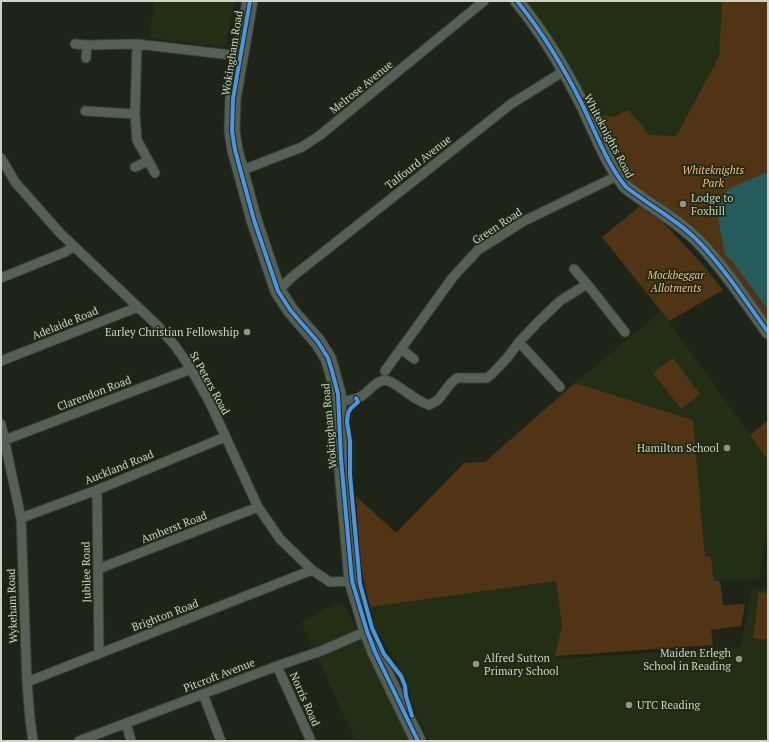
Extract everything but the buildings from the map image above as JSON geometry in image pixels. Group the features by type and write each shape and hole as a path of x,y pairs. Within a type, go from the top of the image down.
{"main road":[{"name":"Wokingham Road","path":"250,1 233,99 232,131 235,150 254,222 278,291 291,311 315,338 323,350 328,358 336,383 352,581 375,652 418,741"}],"street":[{"name":"Melrose Avenue","path":"240,171 302,147 319,136 484,1"},
{"name":"Whiteknights Road","path":"517,1 548,43 564,71 617,176 626,187 675,221 699,242 719,266 768,332"},
{"path":"75,44 137,44 240,56"},
{"path":"137,44 135,114 137,140 155,173"},
{"path":"86,45 86,58"},
{"name":"Talfourd Avenue","path":"278,291 292,277 511,104 564,71"},
{"path":"85,111 135,114"},
{"name":"St Peters Road","path":"1,158 15,182 60,233 158,326 191,368 210,403 258,507 280,539 312,570 330,582 352,581"},
{"path":"135,167 148,161"},
{"name":"Green Road","path":"385,371 453,278 478,250 524,222 617,176"},
{"path":"1,278 65,252 73,246"},
{"path":"574,269 625,332"},
{"path":"338,402 361,396 375,383 390,381 420,402 428,405 438,400 451,383 457,378 486,378 492,374 508,357 519,342 560,301 587,284"},
{"name":"Adelaide Road","path":"1,361 138,307"},
{"path":"519,342 560,387"},
{"path":"401,349 414,359"},
{"name":"Clarendon Road","path":"5,440 191,368"},
{"name":"Wykeham Road","path":"1,424 21,518 27,682 33,741"},
{"name":"Auckland Road","path":"21,518 97,490 225,437"},
{"name":"Jubilee Road","path":"97,490 99,654"},
{"name":"Amherst Road","path":"98,569 258,507"},
{"name":"Brighton Road","path":"27,682 312,570"},
{"name":"Pitcroft Avenue","path":"79,741 277,666 321,651 367,631"},
{"name":"Norris Road","path":"277,666 311,741"},
{"path":"203,694 221,741"},
{"path":"126,723 131,741"}],"shaded area":[{"path":"154,1 235,2 226,44 224,47 221,47 150,38"},
{"path":"518,1 768,1 716,259 628,186"},
{"name":"Hamilton School","path":"661,311 768,460 768,522 759,579 714,581 711,557 705,556 693,420 575,383"},
{"path":"556,581 562,626 556,659 741,647 752,587 768,589 768,741 429,741 411,702 408,689 399,669 374,624 370,607"},
{"path":"337,603 344,604 411,741 356,741 301,622"}],"green space":[{"name":"Whiteknights Park","path":"722,1 768,1 768,328 662,207 620,174 595,114 613,117 628,110 649,135 676,136 719,57"},
{"name":"Mockbeggar Allotments","path":"640,206 662,221 701,263 723,290 669,321 602,237"},
{"path":"673,358 700,394 681,409 653,373"},
{"path":"575,383 693,420 705,556 711,557 714,581 720,581 723,605 745,604 741,626 711,630 713,645 555,656 562,626 556,581 370,607 360,564 356,496 396,533 464,463 485,462"},
{"path":"768,420 768,460 750,435"},
{"path":"759,592 768,593 768,640 753,638"}],"water":[{"path":"768,172 768,310 735,265 725,254 716,207 720,197 730,188"}],"cycle path":[{"path":"250,1 233,99 232,131 235,150 254,220 278,291 291,311 318,342 328,358 338,394 341,459 352,581 375,652 418,741"},
{"path":"517,1 536,26 568,77 607,158 619,178 626,187 691,234 709,252 768,332"},
{"path":"356,398 358,402 348,413 347,422 350,441 350,475 360,584 372,628 384,654 401,676 405,686 406,696 412,716"}],"place":[{"name":"Lodge to Foxhill","path":"683,204"},
{"name":"Earley Christian Fellowship","path":"247,332"},
{"name":"Hamilton School","path":"727,448"},
{"name":"Maiden Erlegh School in Reading","path":"739,659"},
{"name":"Alfred Sutton Primary School","path":"476,664"},
{"name":"UTC Reading","path":"629,705"}]}
